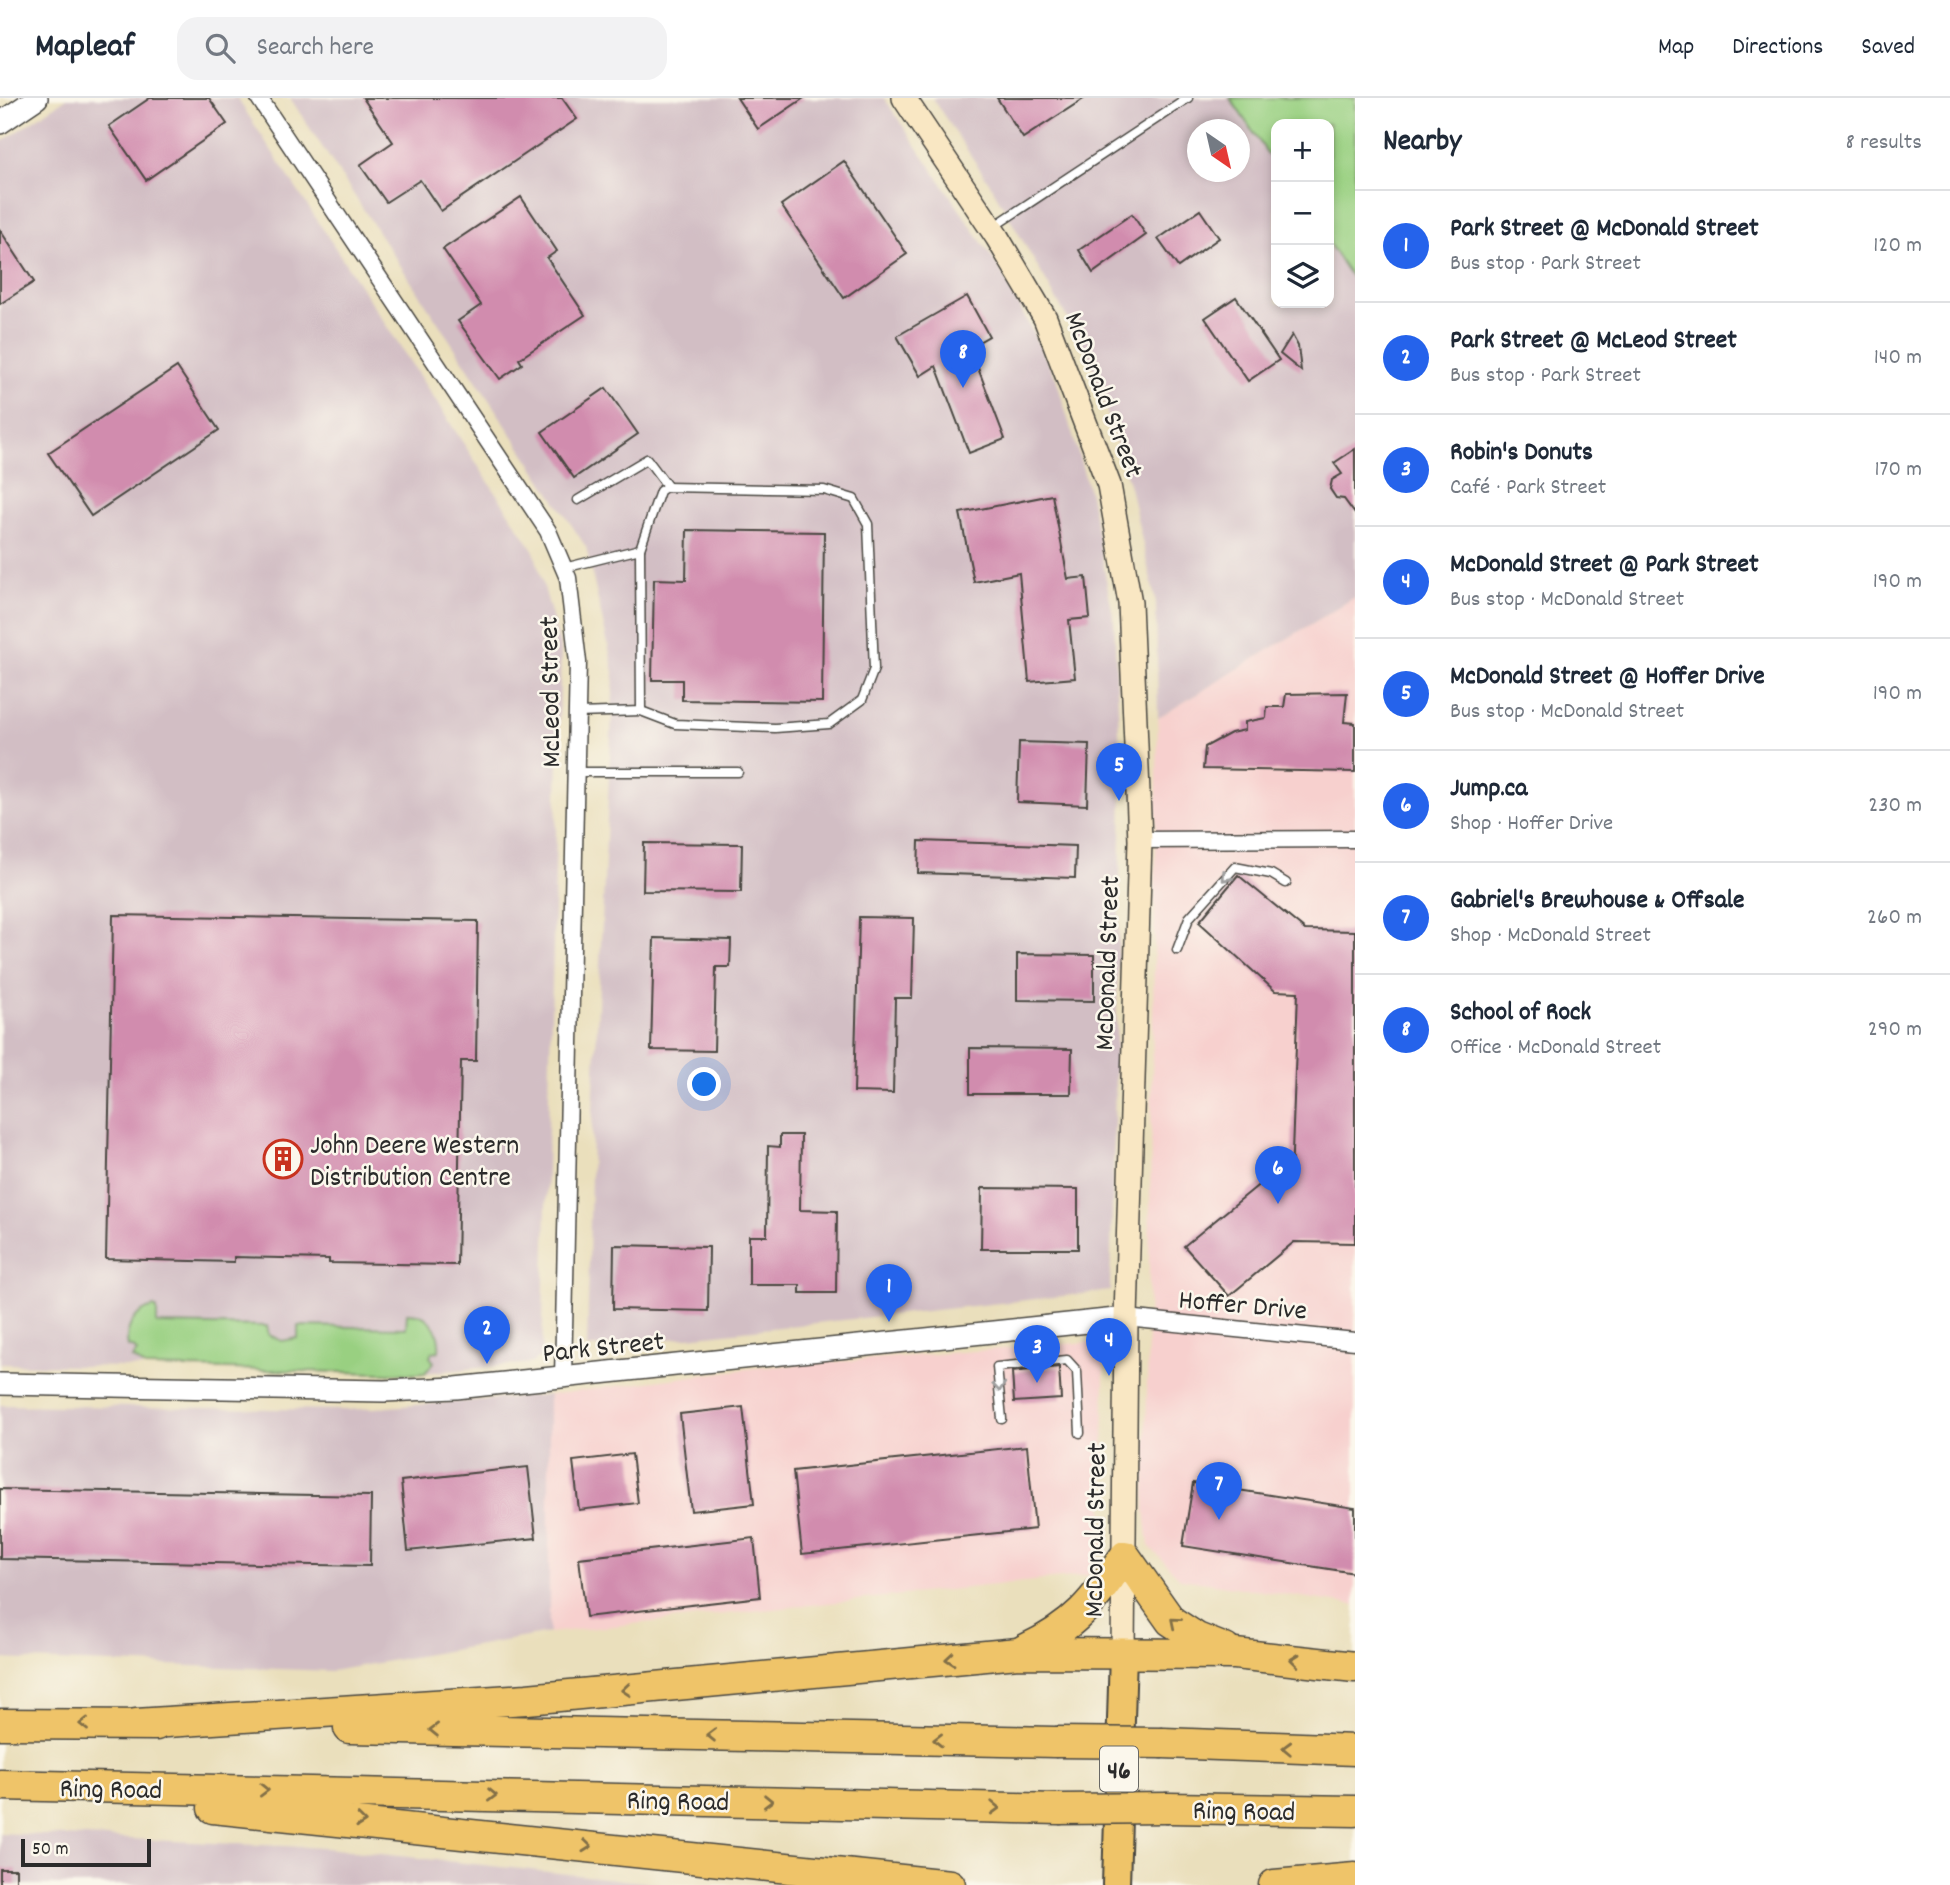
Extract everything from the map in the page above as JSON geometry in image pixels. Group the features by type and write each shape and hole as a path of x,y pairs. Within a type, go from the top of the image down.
{"highway":[{"path":"1018,1653 1056,1635 1077,1618 1125,1556 1171,1621 1197,1638 1235,1654"},
{"path":"136,1724 527,1699 1018,1653 1235,1654 1355,1667"},
{"path":"0,1724 136,1724 1163,1743 1355,1750"},
{"path":"0,1788 297,1814 950,1885"},
{"name":"Ring Road","path":"0,1788 1059,1810 1168,1808 1355,1811"},
{"path":"1274,1885 1355,1878"}],"main road":[{"name":"McDonald Street","path":"904,98 991,228 1045,318 1110,485 1130,603 1140,840 1126,1318 1125,1556 1116,1885"}],"street":[{"path":"0,123 37,98"},
{"name":"McLeod Street","path":"259,98 548,530 564,568 575,618 577,713 563,1378"},
{"path":"1140,840 1355,839"},
{"name":"Park Street","path":"0,1384 384,1391 563,1378 1126,1318"},
{"name":"Hoffer Drive","path":"1126,1318 1355,1341"}],"lane":[{"path":"991,228 1188,98"},
{"path":"578,500 647,459 668,488"},
{"path":"577,713 641,711 675,724 775,728 829,724 862,700 874,669 869,524 854,499 824,491 668,488 660,491 640,549 641,711"},
{"path":"564,568 640,549"},
{"path":"576,772 738,772"},
{"path":"1177,950 1189,918 1235,867 1271,874 1286,883"},
{"path":"1002,1419 997,1367 1067,1360 1077,1371 1080,1433"}],"shaded area":[{"path":"67,98 237,98 534,551 561,649 542,1356 532,1363 415,1374 0,1364 0,143"},
{"path":"290,98 884,98 1000,269 1056,378 1090,494 1114,621 1122,795 1110,1291 587,1348 592,1131 614,672 586,547"},
{"path":"932,98 1230,98 1244,119 1187,119 1187,182 1250,182 1250,128 1271,159 1271,308 1334,308 1334,251 1355,282 1355,597 1158,718 1156,603 1130,487 1089,356 990,184"},
{"path":"1355,597 1355,1605 1181,1579 1149,1546 1145,1510 1158,718"},
{"path":"1091,1342 1104,1360 1103,1544 1089,1575 549,1633 549,1395 754,1368"},
{"path":"549,1395 549,1633 332,1671 0,1659 0,1405 347,1410"},
{"path":"0,1833 326,1848 669,1885 0,1885"}],"green space":[{"path":"1230,98 1355,98 1355,282 1334,251 1334,119 1271,119 1271,159 1250,128 1250,119 1244,119"},
{"path":"154,1307 157,1309 157,1324 267,1326 269,1335 282,1341 298,1338 298,1326 406,1328 407,1313 415,1313 427,1319 436,1329 439,1351 432,1352 430,1357 434,1362 425,1373 415,1374 145,1367 132,1358 137,1352 133,1347 128,1347 127,1340 129,1327 136,1317"}],"building":[{"path":"150,98 209,98 227,124 146,180 109,126"},
{"path":"363,98 562,98 577,119 441,211 420,180 386,202 360,165 393,142"},
{"path":"737,98 804,98 758,129"},
{"path":"997,98 1085,98 1023,138"},
{"path":"844,161 907,254 844,298 781,205"},
{"path":"521,197 557,251 547,258 585,315 519,359 522,364 500,379 458,321 481,305 443,249"},
{"path":"1200,210 1219,238 1178,267 1158,239"},
{"path":"1132,214 1146,235 1093,273 1079,250"},
{"path":"0,230 34,282 0,304"},
{"path":"967,296 989,336 970,347 1005,439 969,453 936,366 920,376 897,336"},
{"path":"1236,297 1279,360 1248,381 1205,318"},
{"path":"1292,335 1298,346 1301,371 1280,354"},
{"path":"177,367 219,430 91,516 48,453"},
{"path":"606,388 638,434 574,478 542,432"},
{"path":"1355,449 1355,514 1344,499 1336,498 1330,489 1332,480 1342,474 1334,463"},
{"path":"1052,495 1068,579 1086,577 1090,618 1069,620 1075,678 1029,682 1019,573 974,582 960,513"},
{"path":"687,530 824,532 822,702 682,700 682,680 652,680 654,579 686,580"},
{"path":"1347,693 1344,722 1355,723 1355,772 1203,769 1205,747 1231,733 1245,730 1245,722 1266,718 1267,707 1284,707 1286,694"},
{"path":"1019,742 1089,744 1087,805 1017,802"},
{"path":"919,841 1076,846 1075,878 918,873"},
{"path":"644,843 742,844 741,892 643,891"},
{"path":"1238,875 1305,930 1355,931 1355,1243 1294,1242 1229,1296 1184,1246 1267,1178 1291,1179 1298,992 1275,991 1199,922"},
{"name":"John Deere Western Distribution Centre","path":"113,915 478,921 476,1061 461,1061 457,1265 329,1263 329,1259 234,1257 234,1262 106,1259"},
{"path":"859,917 914,918 912,998 895,998 893,1093 854,1092"},
{"path":"654,938 731,940 730,967 716,967 714,1051 651,1050"},
{"path":"1017,954 1094,955 1094,1001 1017,1000"},
{"path":"970,1048 1072,1049 1071,1094 970,1094"},
{"path":"780,1135 801,1135 800,1210 837,1211 836,1293 800,1293 800,1285 749,1285 749,1236 767,1236 768,1146 780,1147"},
{"path":"982,1188 1078,1189 1078,1249 981,1249"},
{"path":"614,1245 709,1247 708,1311 613,1309"},
{"path":"1059,1367 1061,1399 1014,1402 1012,1372"},
{"path":"743,1407 754,1504 691,1511 680,1414"},
{"path":"1027,1446 1035,1529 802,1554 793,1471"},
{"path":"632,1454 638,1503 579,1510 573,1461"},
{"path":"528,1467 536,1538 408,1551 401,1481"},
{"path":"1193,1483 1355,1508 1355,1573 1183,1546"},
{"path":"0,1489 371,1496 370,1566 0,1559"},
{"path":"754,1538 760,1597 586,1617 579,1558"},
{"path":"0,1869 16,1869 16,1885 0,1885"}],"place":[{"name":"School of Rock","path":"963,388"},
{"name":"McDonald Street @ Hoffer Drive","path":"1119,801"},
{"name":"John Deere Western Distribution Centre","path":"283,1159"},
{"name":"Jump.ca","path":"1278,1204"},
{"name":"Park Street @ McDonald Street","path":"889,1322"},
{"name":"Park Street @ McLeod Street","path":"487,1364"},
{"name":"McDonald Street @ Park Street","path":"1109,1376"},
{"name":"Robin's Donuts","path":"1037,1383"},
{"name":"Gabriel's Brewhouse & Offsale","path":"1219,1520"}]}
